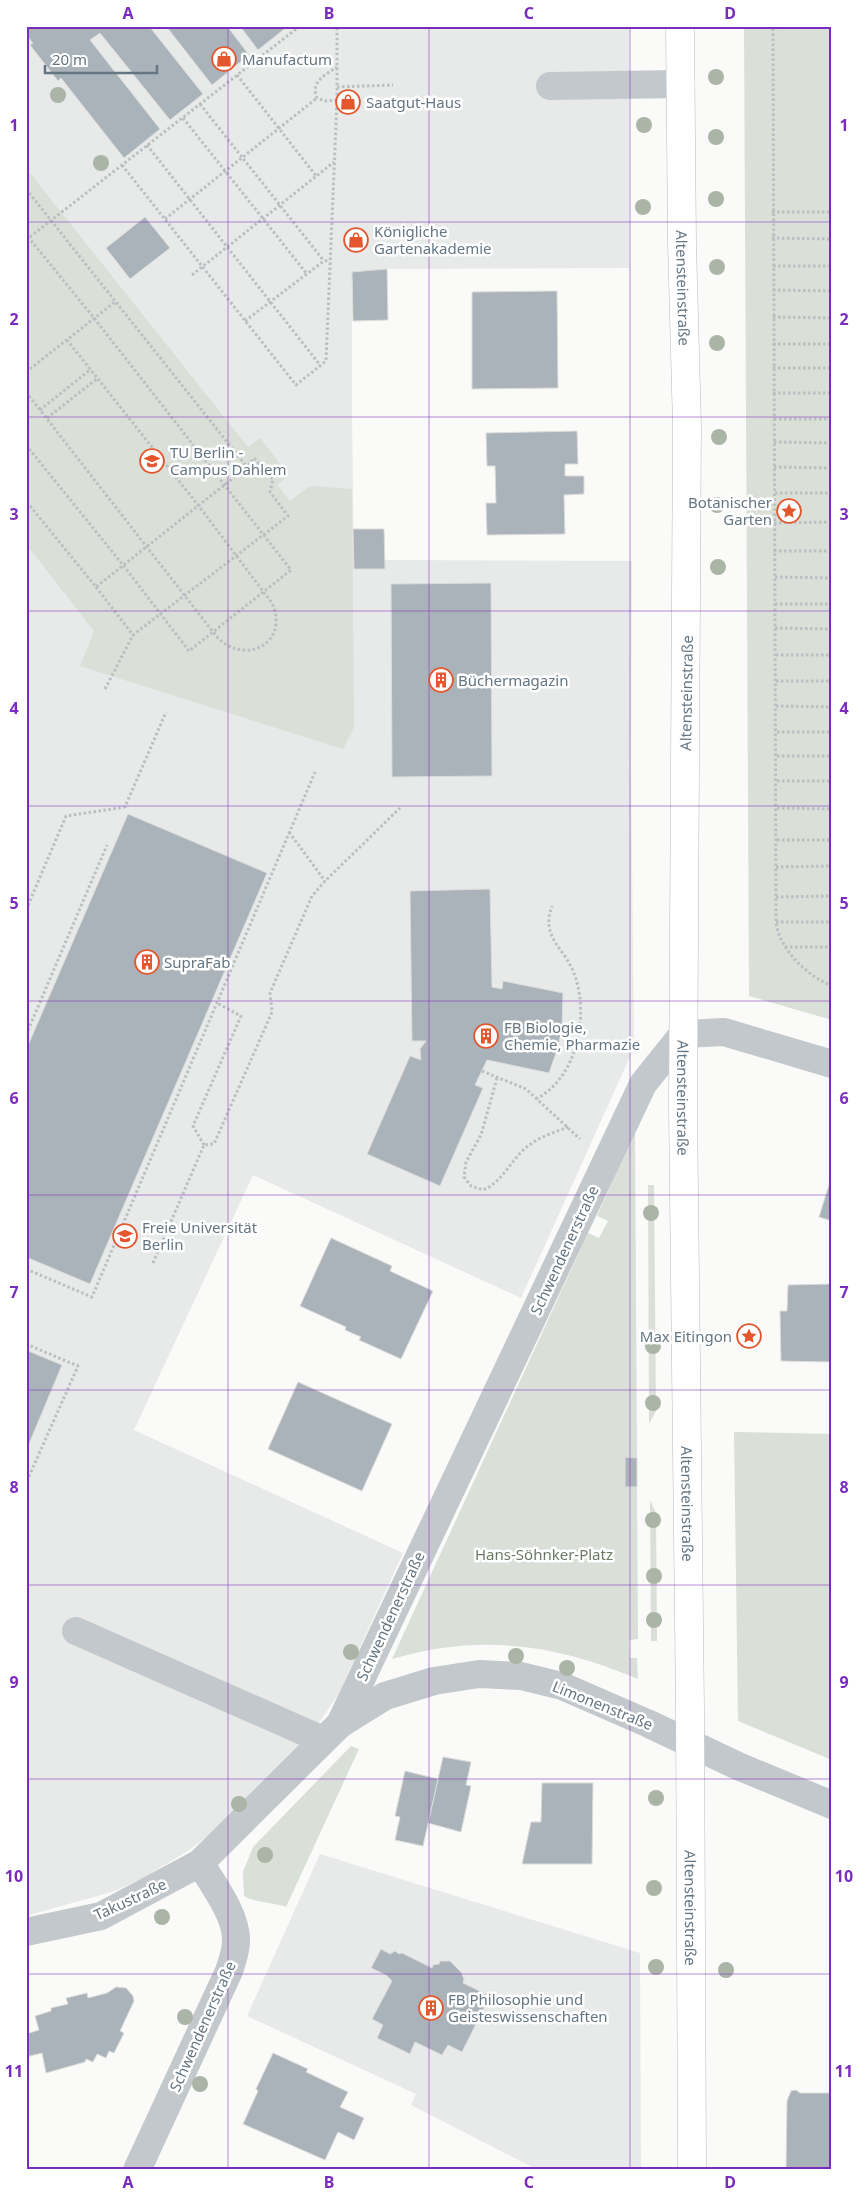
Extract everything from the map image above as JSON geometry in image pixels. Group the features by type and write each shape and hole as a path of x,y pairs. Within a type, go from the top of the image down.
{"main road":[{"name":"Altensteinstraße","path":"680,26 682,244 687,425 683,1034 692,2170"}],"street":[{"path":"550,86 681,84"},
{"path":"683,1034 724,1032 832,1064"},
{"name":"Schwendenerstraße","path":"137,2170 225,1980 233,1958 236,1941 235,1928 231,1916 200,1863 331,1732 643,1084 683,1034"},
{"path":"76,1631 331,1732"},
{"name":"Limonenstraße","path":"331,1732 385,1696 434,1681 479,1674 521,1676 562,1686 738,1766 832,1805"},
{"name":"Takustraße","path":"26,1932 102,1916 200,1863"}],"path":[{"path":"26,445 123,565 188,651 291,570 94,318 28,239 300,26"},
{"path":"122,166 296,385 326,361 337,100 337,26"},
{"path":"783,26 772,28 774,551 777,732 776,922 785,947 815,978 832,986"},
{"path":"337,67 315,84 314,92 317,98 325,102 337,100"},
{"path":"237,76 316,177"},
{"path":"337,87 393,85"},
{"path":"165,219 317,98"},
{"path":"200,104 324,260"},
{"path":"183,118 307,274"},
{"path":"147,145 320,365"},
{"path":"192,275 334,162"},
{"path":"26,189 247,467"},
{"path":"772,212 832,212"},
{"path":"772,238 832,238"},
{"path":"245,321 324,260 330,260"},
{"path":"773,266 832,266"},
{"path":"773,290 832,291"},
{"path":"26,372 114,302"},
{"path":"773,317 832,318"},
{"path":"26,392 222,641 233,648 249,650 264,645 273,633 277,621 276,611 265,592 67,340"},
{"path":"773,344 832,344"},
{"path":"773,368 832,368"},
{"path":"40,410 91,370"},
{"path":"47,419 98,378"},
{"path":"774,393 832,393"},
{"path":"774,419 832,419"},
{"path":"774,442 832,443"},
{"path":"96,587 247,467 254,458 273,479 270,492 288,516 133,635 105,688"},
{"path":"774,467 832,468"},
{"path":"775,492 832,493"},
{"path":"26,500 133,635"},
{"path":"774,523 832,522"},
{"path":"774,551 832,551"},
{"path":"775,577 832,578"},
{"path":"775,604 832,604"},
{"path":"775,628 832,629"},
{"path":"776,654 832,655"},
{"path":"776,680 832,681"},
{"path":"776,706 832,707"},
{"path":"26,910 66,816 125,807 166,712"},
{"path":"777,732 832,732"},
{"path":"777,756 832,756"},
{"path":"26,1270 92,1297 315,772"},
{"path":"777,781 832,781"},
{"path":"204,1145 214,1144 272,1012 270,993 312,896 400,808"},
{"path":"777,808 832,809"},
{"path":"289,832 325,881"},
{"path":"777,840 832,840"},
{"path":"26,1035 107,845"},
{"path":"776,867 832,866"},
{"path":"776,897 832,896"},
{"path":"536,1099 548,1093 566,1068 573,1055 579,1023 580,1008 575,976 567,958 549,932 548,917 552,906"},
{"path":"776,922 832,922"},
{"path":"785,947 832,947"},
{"path":"204,1145 194,1126 240,1016 217,1002"},
{"path":"482,1071 526,1089 584,1144"},
{"path":"498,1078 481,1134 466,1162 464,1177 470,1186 483,1190 493,1186 514,1159 528,1145 568,1127"},
{"path":"153,1263 204,1145"},
{"path":"26,1344 78,1366 26,1483"}],"shaded area":[{"name":"Freie Universität Berlin","path":"26,26 629,26 629,268 387,269 352,272 352,416 354,569 379,569 380,560 632,561 631,765 634,1048 521,1298 253,1175 134,1430 403,1553 339,1693 300,1747 227,1821 189,1850 145,1877 115,1891 26,1916"},
{"path":"320,1854 640,1953 641,2170 538,2170 411,2105 416,2094 247,2016"}],"green space":[{"name":"Botanischer Garten","path":"744,26 832,26 832,1020 749,996"},
{"name":"TU Berlin - Campus Dahlem","path":"26,168 248,447 260,438 289,475 277,485 290,501 310,486 352,489 354,727 343,749 80,666 94,631 26,544"},
{"name":"Hans-Söhnker-Platz","path":"635,1131 637,1458 625,1458 625,1487 637,1487 638,1639 629,1640 630,1658 637,1658 638,1679 577,1657 517,1646 456,1646 392,1659 588,1233 599,1238 608,1221 597,1216"},
{"path":"648,1185 654,1185 656,1411 649,1424"},
{"path":"734,1432 832,1434 832,1760 738,1721"},
{"path":"650,1500 656,1513 657,1641 651,1641"},
{"path":"351,1746 359,1749 286,1907 244,1896 243,1872 253,1847"}],"building":[{"path":"26,26 149,26 203,94 170,120 100,33 90,40 160,129 124,158 61,78 58,81 30,45 33,43 26,35"},
{"path":"166,26 227,26 249,55 212,85"},
{"path":"240,26 288,26 258,50"},
{"path":"145,217 170,248 130,279 106,248"},
{"path":"387,269 388,320 353,321 352,272"},
{"path":"557,291 558,388 472,389 472,292"},
{"path":"577,431 578,464 565,464 565,476 584,476 584,494 564,495 565,534 487,535 486,503 496,503 495,466 487,466 486,433"},
{"path":"353,529 384,529 385,569 354,569"},
{"name":"Büchermagazin","path":"491,583 492,776 392,777 391,584"},
{"name":"SupraFab","path":"128,814 267,873 90,1284 26,1257 26,1050"},
{"name":"FB Biologie, Chemie, Pharmazie","path":"490,889 492,987 502,989 503,981 563,993 562,1029 549,1073 487,1060 475,1085 483,1088 440,1186 367,1154 410,1056 421,1060 420,1049 426,1041 412,1041 410,891"},
{"path":"832,1175 832,1221 819,1217"},
{"path":"331,1238 392,1266 390,1271 433,1291 401,1359 359,1340 361,1337 345,1330 346,1327 300,1306"},
{"path":"832,1284 832,1362 781,1361 780,1311 787,1311 788,1285"},
{"path":"26,1350 62,1365 26,1451"},
{"path":"298,1382 392,1424 362,1491 268,1449"},
{"path":"625,1457 637,1458 637,1487 625,1487"},
{"path":"443,1757 471,1762 466,1785 471,1786 461,1832 428,1823"},
{"path":"405,1771 438,1779 423,1846 395,1840 400,1817 395,1816"},
{"path":"542,1783 593,1783 592,1864 522,1864 531,1822 541,1822"},
{"name":"FB Philosophie und Geisteswissenschaften","path":"381,1949 390,1954 395,1951 399,1954 402,1953 432,1968 433,1965 439,1964 440,1961 450,1961 461,1972 464,1979 463,1983 490,1996 462,2052 448,2045 442,2055 415,2042 410,2054 377,2038 383,2025 372,2019 392,1981 386,1975 371,1968"},
{"path":"116,1987 126,1988 133,1996 134,2001 120,2031 124,2033 114,2053 109,2051 106,2058 97,2054 93,2062 86,2059 85,2062 46,2073 42,2053 26,2057 26,2034 39,2030 35,2016 51,2011 51,2008 68,2004 66,1998 87,1993 88,1998 107,1993"},
{"path":"273,2053 308,2069 306,2072 348,2092 340,2107 364,2118 354,2140 338,2132 325,2160 243,2124 258,2091 256,2089"},
{"path":"796,2090 800,2093 832,2093 832,2170 786,2168 787,2101 791,2091"}],"place":[{"name":"Manufactum","path":"224,59"},
{"name":"Saatgut-Haus","path":"348,102"},
{"name":"Königliche Gartenakademie","path":"356,240"},
{"name":"TU Berlin - Campus Dahlem","path":"152,461"},
{"name":"Botanischer Garten","path":"789,511"},
{"name":"Büchermagazin","path":"441,680"},
{"name":"SupraFab","path":"147,962"},
{"name":"FB Biologie, Chemie, Pharmazie","path":"486,1036"},
{"name":"Freie Universität Berlin","path":"125,1236"},
{"name":"Max Eitingon","path":"749,1336"},
{"name":"FB Philosophie und Geisteswissenschaften","path":"431,2008"}]}
